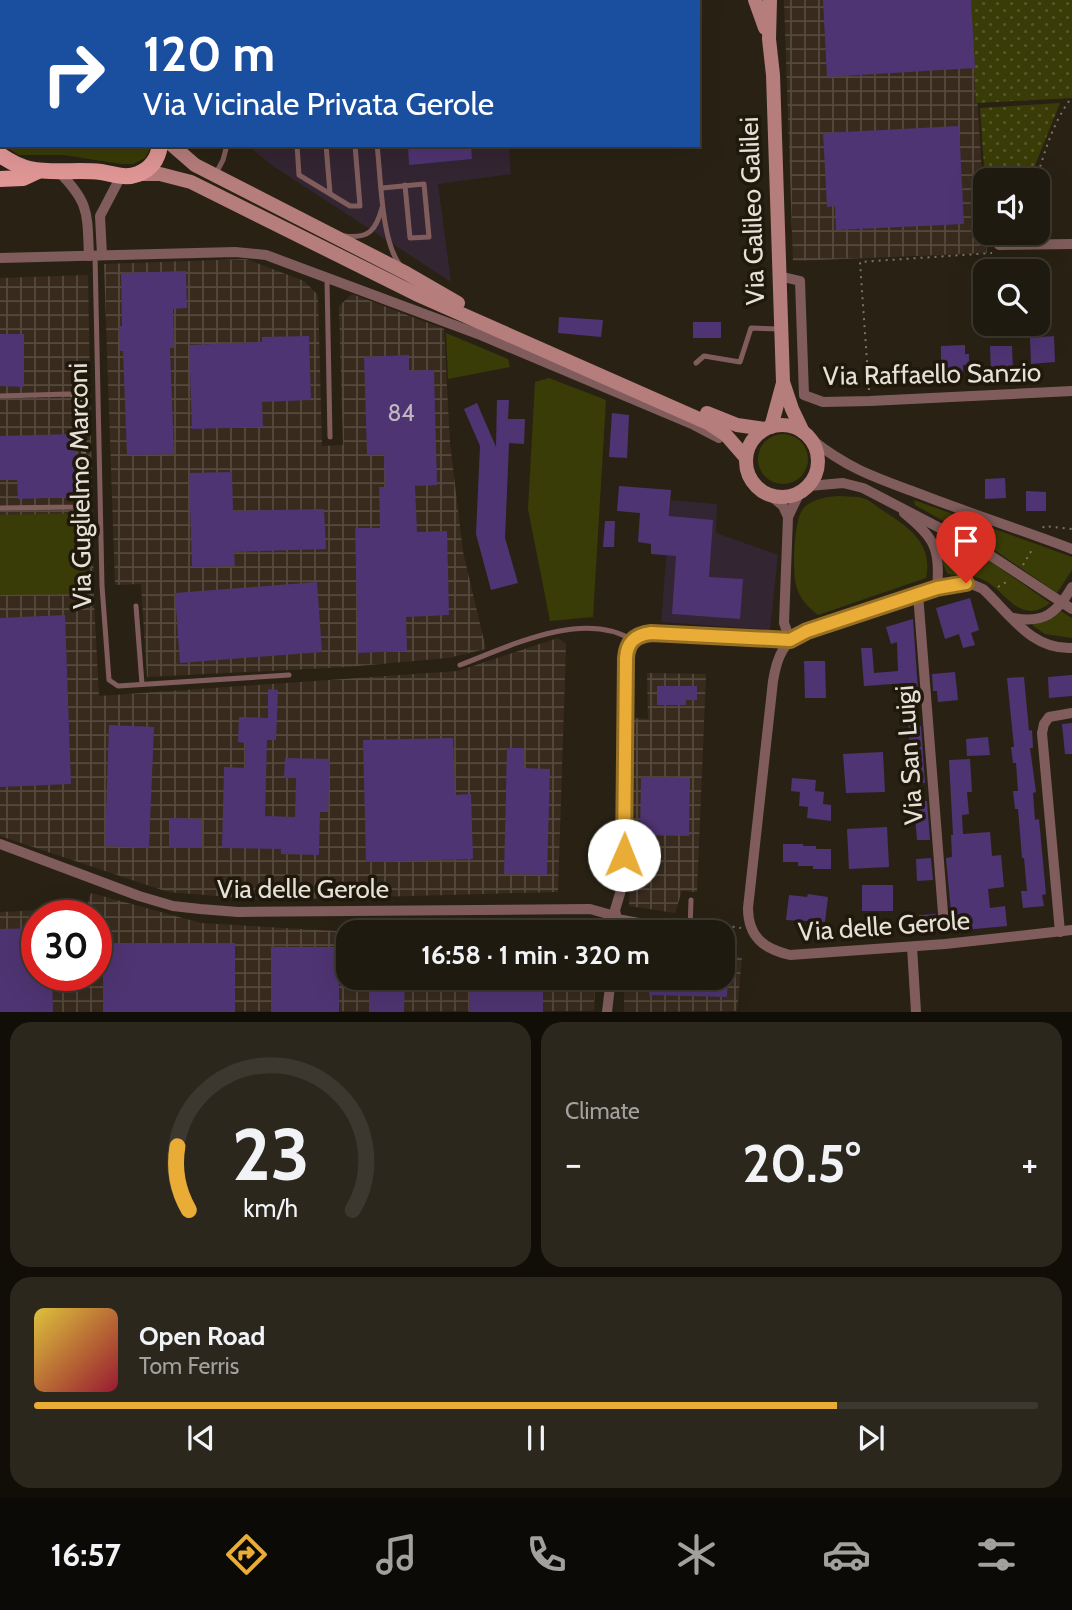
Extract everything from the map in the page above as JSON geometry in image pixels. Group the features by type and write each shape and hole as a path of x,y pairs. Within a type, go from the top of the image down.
{"main road":[{"path":"0,155 22,167 92,171 121,176 139,174 155,161 159,147"},
{"path":"0,179 23,178 40,170"}],"street":[{"name":"Via Galileo Galilei","path":"755,0 769,39"},
{"name":"Via Galileo Galilei","path":"770,0 769,39 773,75 783,382 792,409 807,435"},
{"path":"174,147 195,165 406,273 462,305 725,421 747,428 788,426 807,435 834,458 856,470 1072,549"},
{"path":"58,171 78,192 84,203 95,256"},
{"path":"139,174 169,175 191,181 416,294 708,423 724,433 746,461 754,484 783,506 788,517 784,623 790,640"},
{"path":"95,256 101,211 121,176"},
{"path":"1050,244 1072,244"},
{"path":"0,258 235,251 254,253 478,334 694,425 719,438 746,461"},
{"name":"Via Raffaello Sanzio","path":"779,276 800,281 804,395 822,402 1072,391"},
{"name":"Via Galileo Galilei","path":"768,428 783,382"},
{"path":"746,461 753,441 768,428"},
{"path":"788,517 816,475 819,462 816,449 807,435"},
{"path":"771,496 787,497 804,490 849,483 972,544 1067,607"},
{"path":"890,501 921,527 934,543 939,560 937,588"},
{"path":"751,930 748,916 749,888 773,681 778,656 790,640 807,631 918,594 956,583 970,583 988,593 1038,642 1072,648"},
{"path":"1067,607 1072,587"},
{"name":"Via San Luigi","path":"918,594 943,913"},
{"path":"1013,618 1038,619 1067,607"},
{"path":"616,920 616,902 624,880 628,646 641,634 651,633 790,640"},
{"path":"1060,932 1042,733 1049,717 1072,713"},
{"name":"Via delle Gerole","path":"0,844 100,883 173,906 238,912 590,909 615,916"},
{"name":"Via delle Gerole","path":"751,930 764,946 790,955 912,947 1072,930"},
{"path":"944,932 945,944"},
{"path":"912,947 916,1012"},
{"path":"607,1012 610,990"}],"lane":[{"path":"215,175 226,147"},
{"path":"297,147 299,175 350,206 360,206 355,147"},
{"path":"326,147 330,193"},
{"path":"377,147 389,244 395,259 406,273"},
{"path":"382,188 425,184 429,237 410,239 405,186"},
{"path":"329,233 357,237 367,234 377,224 383,202"},
{"name":"Via Guglielmo Marconi","path":"95,256 102,586 108,672 109,680 116,685 142,684"},
{"path":"327,279 330,437"},
{"path":"696,363 704,356 740,362 751,328 780,329"},
{"path":"0,396 69,394 79,397 83,407 84,497 81,505 74,508 0,508"},
{"path":"136,606 142,684 289,675"},
{"path":"460,665 532,638 560,631 607,630 620,632 632,640"},
{"path":"615,916 690,930 691,900"}],"path":[{"path":"1040,168 1049,137 1061,111 1072,97"},
{"path":"870,401 860,262 999,253 999,245"},
{"path":"988,593 1015,577 1044,526 1072,529"},
{"path":"690,919 751,930"}],"shaded area":[{"path":"784,0 971,0 982,168 973,168 973,245 986,245 987,253 793,261"},
{"path":"971,0 1072,0 1072,98 976,103"},
{"path":"1060,103 1034,168 984,168 980,108"},
{"path":"6,147 151,147 145,158 133,164 63,155 19,155"},
{"path":"249,147 509,147 511,174 438,184 451,282 270,164"},
{"path":"246,259 304,281 318,295 322,446 343,445 339,306 352,294 444,329 450,443 463,552 486,649 448,658 347,667 147,677 141,584 115,585 104,264"},
{"path":"88,275 94,601 99,696 458,671 558,638 566,644 558,892 265,900 168,892 0,836 0,278"},
{"path":"446,333 508,359 510,367 448,379"},
{"path":"549,378 606,400 593,617 550,621 528,509 535,382"},
{"path":"783,434 801,441 808,459 801,477 783,484 765,477 758,459 765,441"},
{"path":"838,496 868,500 911,532 925,551 926,578 818,615 804,602 796,585 796,534 803,509 814,501"},
{"path":"671,500 717,504 716,533 778,555 770,630 661,622"},
{"path":"914,500 1072,557 1072,570 1057,593 996,551 915,505"},
{"path":"85,513 86,594 0,595 0,515"},
{"path":"939,535 991,562 1050,603 1030,611 1021,609 982,579 948,574 937,538"},
{"path":"1059,610 1072,618 1072,638 1045,634 1032,625"},
{"path":"647,673 706,674 697,892 682,891 675,913 629,906 634,718 648,719"},
{"path":"91,893 201,923 336,931 336,990 595,990 594,1011 0,1012 0,912 21,911 21,991 112,991 112,900 89,900"},
{"path":"735,956 742,958 737,1011 624,1012 624,990 735,990"}],"building":[{"path":"823,0 971,0 975,68 827,77"},
{"path":"959,126 964,224 836,230 835,206 827,207 823,133"},
{"path":"408,147 471,147 472,159 409,165"},
{"path":"186,271 187,308 173,309 174,348 170,348 174,454 127,455 123,351 120,351 119,326 122,326 121,273"},
{"path":"559,317 603,320 601,337 558,333"},
{"path":"693,322 721,322 721,338 693,338"},
{"path":"0,334 24,334 24,387 0,386"},
{"path":"309,336 311,400 262,402 263,427 192,429 189,345 262,342 262,337"},
{"path":"1054,336 1055,362 1031,364 1030,338"},
{"path":"965,345 965,354 969,354 969,365 963,365 963,373 941,373 941,346"},
{"path":"990,346 1012,346 1013,372 991,373"},
{"path":"409,355 409,371 434,370 437,485 415,486 417,532 447,531 449,615 406,617 407,651 358,653 355,528 380,528 379,487 385,487 384,454 367,455 364,357"},
{"path":"497,400 509,400 508,419 525,419 524,444 509,443 505,538 518,583 491,590 476,534 480,446 464,409 477,403 496,447"},
{"path":"612,413 629,415 627,458 609,457"},
{"path":"76,434 77,497 18,499 17,480 0,480 0,436"},
{"path":"232,472 233,511 324,509 326,549 234,552 235,566 192,567 189,473"},
{"path":"1005,478 1006,498 985,499 985,479"},
{"path":"619,486 671,490 669,516 713,520 709,577 743,579 740,619 672,614 676,556 651,554 651,544 638,542 640,513 617,511"},
{"path":"1026,491 1046,492 1046,511 1026,511"},
{"path":"605,521 615,521 614,547 603,547"},
{"path":"317,582 322,652 180,663 175,593"},
{"path":"970,598 979,630 971,633 975,645 963,648 959,634 945,639 936,608"},
{"path":"65,615 71,784 0,787 0,618"},
{"path":"913,619 918,691 908,692 907,683 864,686 861,648 872,648 874,673 898,671 897,642 891,644 886,627"},
{"path":"804,661 825,661 826,698 805,698"},
{"path":"955,672 958,700 938,702 937,691 933,691 932,674"},
{"path":"1072,675 1072,696 1049,698 1048,677"},
{"path":"1024,677 1029,731 1032,730 1033,748 1030,748 1036,792 1033,793 1035,820 1039,819 1046,894 1042,895 1044,906 1023,908 1021,891 1027,891 1018,809 1015,809 1013,791 1018,791 1016,763 1013,763 1011,747 1014,747 1007,678"},
{"path":"657,686 697,686 697,700 686,700 686,705 657,705"},
{"path":"268,689 278,690 276,740 267,740 265,816 295,817 296,778 284,778 285,758 330,759 328,812 320,812 319,855 281,854 281,849 222,848 224,767 245,768 245,743 238,742 239,717 268,718"},
{"path":"908,701 916,701 918,726 921,726 925,783 920,783 919,772 915,772 914,742 909,742"},
{"path":"1072,723 1072,754 1065,754 1062,724"},
{"path":"109,725 154,727 149,848 105,846"},
{"path":"988,737 990,755 967,756 966,739"},
{"path":"453,738 455,795 471,794 473,859 366,862 363,740"},
{"path":"507,748 524,748 524,768 550,769 547,875 504,874"},
{"path":"883,752 885,792 846,793 843,754"},
{"path":"970,759 972,792 967,792 969,814 962,815 963,834 990,832 992,856 1001,855 1004,887 988,889 990,908 1005,906 1007,926 921,934 919,915 936,914 939,919 944,920 951,912 946,858 952,857 953,835 949,760"},
{"path":"641,777 690,778 689,836 640,835"},
{"path":"792,778 816,780 815,791 824,792 823,804 831,805 831,821 807,818 808,807 799,806 800,792 791,791"},
{"path":"927,801 930,840 917,840 914,802"},
{"path":"169,818 202,819 202,848 169,848"},
{"path":"887,827 889,867 849,869 847,829"},
{"path":"783,844 831,849 831,869 813,869 813,866 798,866 798,862 783,862"},
{"path":"931,858 933,880 917,881 916,859"},
{"path":"862,885 893,885 893,911 862,911"},
{"path":"808,894 828,897 825,922 786,920 789,895 807,897"},
{"path":"21,928 21,991 52,991 53,1012 0,1012 0,929"},
{"path":"112,943 235,943 235,1012 103,1012 103,991 112,991"},
{"path":"271,947 336,947 339,1012 271,1012"},
{"path":"369,990 405,990 404,1012 369,1012"},
{"path":"469,990 543,990 543,1012 469,1012"},
{"path":"649,990 727,990 727,997 649,995"}],"tunnel":[{"path":"943,913 944,932"}],"route":[{"path":"624,855 626,658 632,640 641,634 651,633 790,640 798,634 918,594 949,584 966,583"}]}
